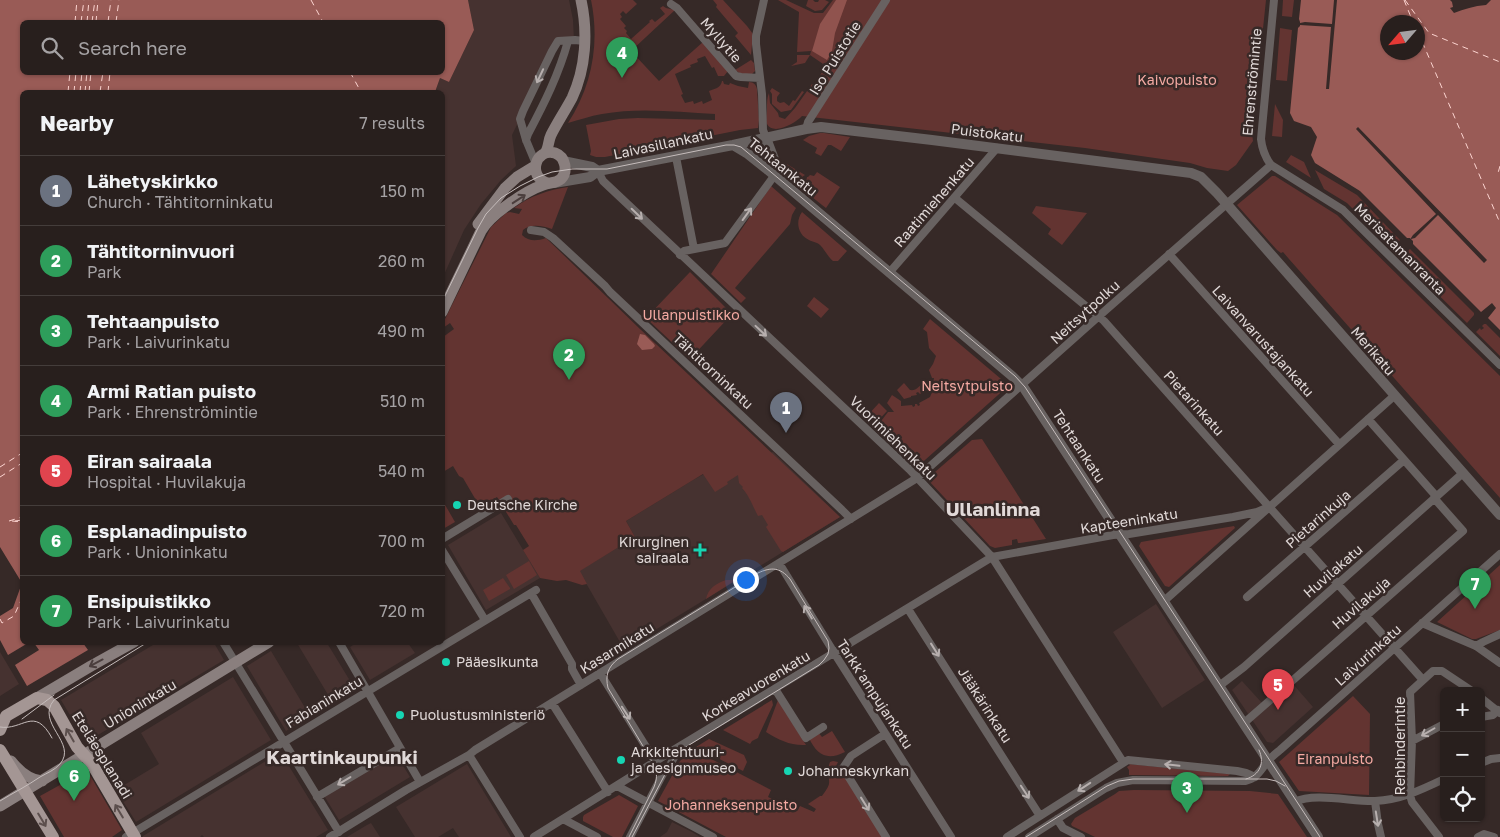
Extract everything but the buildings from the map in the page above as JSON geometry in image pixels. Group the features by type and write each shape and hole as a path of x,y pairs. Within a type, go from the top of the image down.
{"main road":[{"path":"445,292 483,215 505,188 535,165 538,158 545,154 549,146 550,137 577,85 582,68 585,23 581,0"},
{"path":"535,165 538,177 542,181 551,183 562,178 565,173 556,128"},
{"name":"Laivasillankatu","path":"545,154 552,153 561,158"},
{"name":"Laivasillankatu","path":"445,306 476,242 491,218 534,189 551,183"},
{"path":"0,730 3,715 37,698 129,645"},
{"name":"Unioninkatu","path":"0,806 264,645"},
{"name":"Eteläesplanadi","path":"37,698 44,699 52,704 84,756 92,764 131,836"},
{"path":"0,751 23,774 42,782"},
{"path":"0,751 53,837"}],"street":[{"path":"680,255 684,251 725,243 774,176 777,168 763,130 762,94 756,36 764,0"},
{"name":"Iso Puistotie","path":"806,129 808,122 886,0"},
{"name":"Ehrenströmintie","path":"1271,165 1263,151 1261,139 1274,0"},
{"name":"Myllytie","path":"670,4 678,8 736,76 741,78 760,78"},
{"path":"535,165 520,120 523,111 558,41 584,41"},
{"path":"526,140 551,91 568,41"},
{"name":"Puistokatu","path":"733,145 821,127 1191,173 1201,177 1226,203"},
{"name":"Laivasillankatu","path":"551,183 590,177 598,172 733,145"},
{"name":"Tehtaankatu","path":"733,145 748,154 1022,386 1318,837"},
{"name":"Raatimiehenkatu","path":"889,272 997,148"},
{"path":"676,157 694,249"},
{"name":"Laivasillankatu","path":"561,158 592,166 598,172"},
{"name":"Neitsytpolku","path":"917,478 1271,165"},
{"name":"Merisatamanranta","path":"1271,165 1343,210 1500,365"},
{"name":"Vuorimiehenkatu","path":"598,172 602,181 917,478 992,557 1123,762"},
{"name":"Pietarinkatu","path":"955,198 1099,316 1423,680"},
{"name":"Merikatu","path":"1226,203 1500,515"},
{"name":"Tähtitorninkatu","path":"531,230 544,232 566,250 850,519"},
{"name":"Laivanvarustajankatu","path":"1169,254 1339,444"},
{"name":"Kapteeninkatu","path":"1164,601 1394,396"},
{"path":"1368,419 1435,497"},
{"name":"Pietarinkuja","path":"1247,598 1404,460"},
{"name":"Huvilakatu","path":"1219,686 1238,672 1463,473"},
{"name":"Kasarmikatu","path":"330,837 469,754 917,478"},
{"name":"Huvilakuja","path":"1244,723 1462,530 1435,497"},
{"path":"445,537 508,499"},
{"name":"Kapteeninkatu","path":"992,557 1232,517 1257,512 1269,507"},
{"name":"Laivurinkatu","path":"1255,777 1268,760 1500,554"},
{"path":"445,555 485,620"},
{"name":"Korkeavuorenkatu","path":"534,837 992,557"},
{"name":"Tarkk'ampujankatu","path":"779,563 950,837"},
{"name":"Fabianinkatu","path":"445,644 533,591 546,619 572,664 572,669 581,685"},
{"name":"Jääkärinkatu","path":"908,609 1040,816"},
{"path":"1422,623 1476,646 1500,663"},
{"path":"1476,646 1500,634"},
{"path":"225,645 339,832"},
{"path":"341,645 420,782"},
{"name":"Fabianinkatu","path":"131,836 443,645"},
{"path":"1423,680 1433,671 1442,671 1466,687"},
{"path":"600,672 663,774"},
{"name":"Rehbinderintie","path":"1423,680 1409,695 1412,741 1410,795 1412,802 1439,837"},
{"path":"775,689 806,738 823,727"},
{"path":"1485,701 1499,711 1493,715 1485,716"},
{"path":"552,702 608,792"},
{"path":"1412,741 1440,726"},
{"path":"885,734 851,756 843,768 886,837"},
{"path":"318,797 400,748"},
{"path":"630,837 679,748"},
{"path":"469,754 520,837"},
{"path":"1485,761 1500,758"},
{"path":"1008,837 1128,760 1246,772 1255,777"},
{"path":"1029,837 1106,788 1125,781 1245,781 1255,777"},
{"path":"1295,802 1307,798 1375,801 1410,795 1440,781"},
{"path":"617,786 713,837"},
{"path":"1375,801 1381,837"},
{"path":"563,819 596,837"},
{"path":"1057,819 1063,828 1081,837"},
{"path":"1478,837 1484,834 1494,837"}],"shaded area":[{"path":"0,0 468,0 474,30 449,82 440,78 436,90 20,90 20,580 0,547"},
{"path":"468,0 569,0 574,40 558,41 512,135 516,166 501,180 481,204 464,230 445,273 445,90 436,90 440,78 449,82 474,30"},
{"path":"836,0 847,0 835,33 832,51 827,60 812,51 820,24"},
{"path":"1301,0 1450,0 1453,7 1450,8 1454,13 1486,5 1491,0 1500,0 1500,330 1488,318 1496,308 1492,303 1481,312 1413,244 1410,238 1407,238 1360,191 1315,163 1311,155 1317,137 1311,127 1294,121 1290,113"},
{"path":"640,334 645,335 654,344 655,346 652,349 642,350 637,344"},
{"name":"Kirurginen sairaala","path":"773,452 840,517 624,649 579,571 635,537 626,521 704,474"},
{"path":"501,513 540,578 486,610 448,545"},
{"path":"20,589 20,645 25,645 8,655 0,640 0,616 13,608"},
{"path":"1156,604 1205,680 1162,708 1113,632"},
{"path":"35,645 84,645 88,650 27,686 15,665 39,650"},
{"path":"153,645 215,645 224,660 86,742 61,700"},
{"path":"298,645 328,645 355,689 333,703"},
{"path":"353,645 409,645 415,653 370,680 350,647"},
{"path":"271,651 310,716 286,731 247,666"},
{"path":"0,652 19,684 0,696"},
{"path":"233,677 271,740 136,822 116,790 159,764 141,733"},
{"path":"1242,681 1262,703 1293,684 1313,707 1273,743 1267,742 1232,690"},
{"path":"394,751 410,777 339,820 323,794"},
{"path":"281,753 328,830 316,837 204,837 202,835 200,837 143,837 143,836"},
{"path":"467,764 511,837 459,837 453,828 438,837 415,837 396,807"},
{"path":"672,822 700,837 660,837 667,832"},
{"path":"371,823 380,837 347,837 367,825"}],"green space":[{"path":"591,0 633,0 637,4 626,14 623,11 620,14 622,17 620,19 626,26 624,28 627,31 626,33 631,39 649,21 652,19 655,22 665,14 660,8 663,6 675,10 631,51 659,81 703,42 728,71 724,76 718,76 714,67 712,68 705,56 697,59 698,62 690,65 691,67 675,74 685,103 693,101 694,104 702,101 703,104 712,100 709,91 719,87 722,81 724,84 729,85 730,83 748,88 749,82 752,83 757,89 758,128 605,157 590,155 591,151 586,125 619,119 638,118 715,120 715,114 644,110 602,114 568,123 583,94 592,64 595,32"},
{"path":"713,0 723,0 753,34 751,55 735,36 738,33 716,7 717,5"},
{"name":"Kaivopuisto","path":"778,0 786,0 814,13 823,13 833,0 1266,0 1252,133 1253,141 1236,165 1228,171 1190,163 1085,148 802,116 790,125 774,129 766,121 769,93 770,103 779,117 785,119 812,84 816,86 818,83 821,85 822,83 817,80 826,66 810,55 811,51 797,52 799,12"},
{"path":"808,0 818,2 819,0 825,0 829,2 822,10 815,11 806,6"},
{"path":"1283,0 1294,0 1292,17 1282,16"},
{"path":"1280,28 1292,30 1287,81 1276,80"},
{"path":"797,55 810,55 805,63 791,66 797,62"},
{"path":"751,60 754,63 755,71 752,74 741,74 735,70"},
{"path":"772,88 780,93 777,101 780,103 784,102 789,106 802,91 804,92 791,110 781,112 772,104 772,94 770,91"},
{"path":"1275,104 1283,120 1282,137 1272,136"},
{"path":"820,133 850,137 841,151 828,145 821,156 815,153 817,148 803,140"},
{"path":"1291,155 1304,162 1311,178 1286,162"},
{"path":"785,163 805,175 799,179 802,184 806,182 807,177 810,175 814,176 817,172 840,187 826,208 795,182 790,176"},
{"path":"1315,170 1357,195 1400,240 1392,248 1347,203 1324,189"},
{"path":"1272,176 1275,176 1337,215 1500,376 1500,498 1283,252 1281,253 1277,250 1237,205"},
{"path":"771,186 796,208 790,224 735,288 746,298 741,303 711,274"},
{"path":"568,187 552,229 530,226 523,230 522,235 527,239 533,240 546,238 840,517 783,552 766,527 768,525 762,515 758,516 739,483 738,475 715,492 703,474 626,521 635,537 580,571 587,584 582,585 566,580 557,581 540,578 523,550 529,546 497,497 480,507 463,478 459,476 453,466 445,471 445,336 454,329 450,323 445,327 445,319 491,227 506,213 519,214 522,209 514,208 526,200 546,192"},
{"path":"1036,206 1087,213 1062,245 1048,234 1051,229 1032,213"},
{"path":"802,212 847,251 838,261 833,261 819,244 802,235 798,224"},
{"path":"1410,249 1474,313 1467,323 1401,258"},
{"name":"Ullanpuistikko","path":"690,272 732,314 690,359 646,318"},
{"path":"814,297 829,309 821,318 807,306"},
{"name":"Neitsytpuisto","path":"930,319 1007,384 1007,387 916,468 875,429 888,412 894,412 887,403 892,395 901,401 901,406 912,405 913,407 915,404 920,405 919,403 930,397 935,383 933,384 934,378 932,378 929,370 936,356 929,348 927,332 923,329"},
{"path":"1484,324 1500,338 1500,356 1476,332 1480,328 1481,330 1484,328 1482,326"},
{"path":"904,383 910,390 916,389 923,384 923,392 920,394 918,392 916,393 917,395 904,399 897,390"},
{"path":"879,403 887,411 875,424 867,416"},
{"path":"982,439 1046,539 1018,543 1017,539 1012,540 1012,545 995,548 990,546 928,480 972,440"},
{"path":"445,505 455,522 445,528"},
{"path":"1234,526 1235,528 1169,587 1165,586 1139,546 1141,542"},
{"path":"529,561 537,575 514,589 506,575"},
{"path":"1500,565 1500,630 1472,639 1437,622"},
{"path":"503,578 510,589 489,601 483,590"},
{"path":"726,580 736,580 706,599 713,586"},
{"name":"Eiranpuisto","path":"1353,696 1370,714 1369,795 1299,791 1279,762"},
{"path":"772,700 773,705 758,738 750,744 723,730"},
{"path":"778,700 806,745 795,745 785,742 766,732"},
{"path":"832,731 845,752 833,756 823,755 815,749 809,738 818,732 822,737"},
{"path":"709,739 744,755 747,762 743,771 696,747"},
{"name":"Johanneksenpuisto","path":"692,749 771,790 768,797 797,811 800,806 814,812 816,809 808,804 822,796 827,789 830,762 838,762 836,766 838,767 839,765 883,837 726,837 658,801 680,761"},
{"path":"1129,764 1230,774 1228,776 1129,775 1127,767"},
{"path":"87,770 122,830 112,837 64,837 40,796"},
{"path":"1119,791 1250,791 1278,794 1307,837 1095,837 1072,826 1071,824 1075,818"},
{"path":"619,795 638,806 622,837 613,837 583,821 584,815"}],"pier":[{"path":"1334,0 1337,0 1329,89 1326,89 1331,27 1300,25 1300,23 1332,24"},
{"path":"1358,127 1487,260 1484,263 1438,215 1415,238 1411,239 1436,214 1356,129"}],"ferry route":[{"path":"75,20 77,0"},
{"path":"81,20 84,0"},
{"path":"87,20 89,0"},
{"path":"92,20 95,0"},
{"path":"96,20 98,0"},
{"path":"108,20 111,0"},
{"path":"116,20 119,0"},
{"path":"311,0 322,20"},
{"path":"1404,0 1410,15"},
{"path":"1405,0 1429,33 1500,62"},
{"path":"1425,48 1500,223"},
{"path":"68,90 70,75"},
{"path":"74,90 76,75"},
{"path":"80,90 82,75"},
{"path":"85,90 87,75"},
{"path":"89,90 91,75"},
{"path":"100,90 103,75"},
{"path":"108,90 110,75"},
{"path":"352,75 360,90"},
{"path":"1500,166 1498,173 1500,175"},
{"path":"0,467 20,454"},
{"path":"0,477 20,464"},
{"path":"9,521 20,518"},
{"path":"15,521 20,520"},
{"path":"12,521 20,522"},
{"path":"0,619 2,623 14,616 20,602"}],"tram line":[{"path":"445,296 486,214 501,198 520,186 552,172 572,169 607,169 726,145 741,147 1015,376 1025,387 1320,837"},
{"path":"629,837 654,787 656,774 652,761 608,688 607,675 610,668 618,659 758,573 771,569 783,572 790,579 828,641 828,654 819,665 681,750 672,761 632,837"},
{"path":"0,801 60,764 64,756 64,748 49,717 50,708 54,700 143,645"},
{"path":"22,719 54,695"},
{"path":"0,727 15,726 34,721 46,728 52,738"},
{"path":"1246,779 1255,775 1260,768 1261,755 1259,750"},
{"path":"1026,837 1107,786 1119,781 1133,779 1267,779 1285,786"}],"place":[{"name":"Armi Ratian puisto","path":"622,78"},
{"name":"Tähtitorninvuori","path":"569,380"},
{"name":"Lähetyskirkko","path":"786,433"},
{"name":"Deutsche Kirche","path":"457,505"},
{"name":"Kirurginen sairaala","path":"700,550"},
{"name":"Ensipuistikko","path":"1475,609"},
{"name":"Pääesikunta","path":"446,662"},
{"name":"Eiran sairaala","path":"1278,710"},
{"name":"Puolustusministeriö","path":"400,715"},
{"name":"Arkkitehtuuri- ja designmuseo","path":"621,760"},
{"name":"Johanneskyrkan","path":"788,771"},
{"name":"Esplanadinpuisto","path":"74,801"},
{"name":"Tehtaanpuisto","path":"1187,813"}],"district":[{"name":"Ullanlinna","path":"993,509"},
{"name":"Kaartinkaupunki","path":"342,757"}]}
